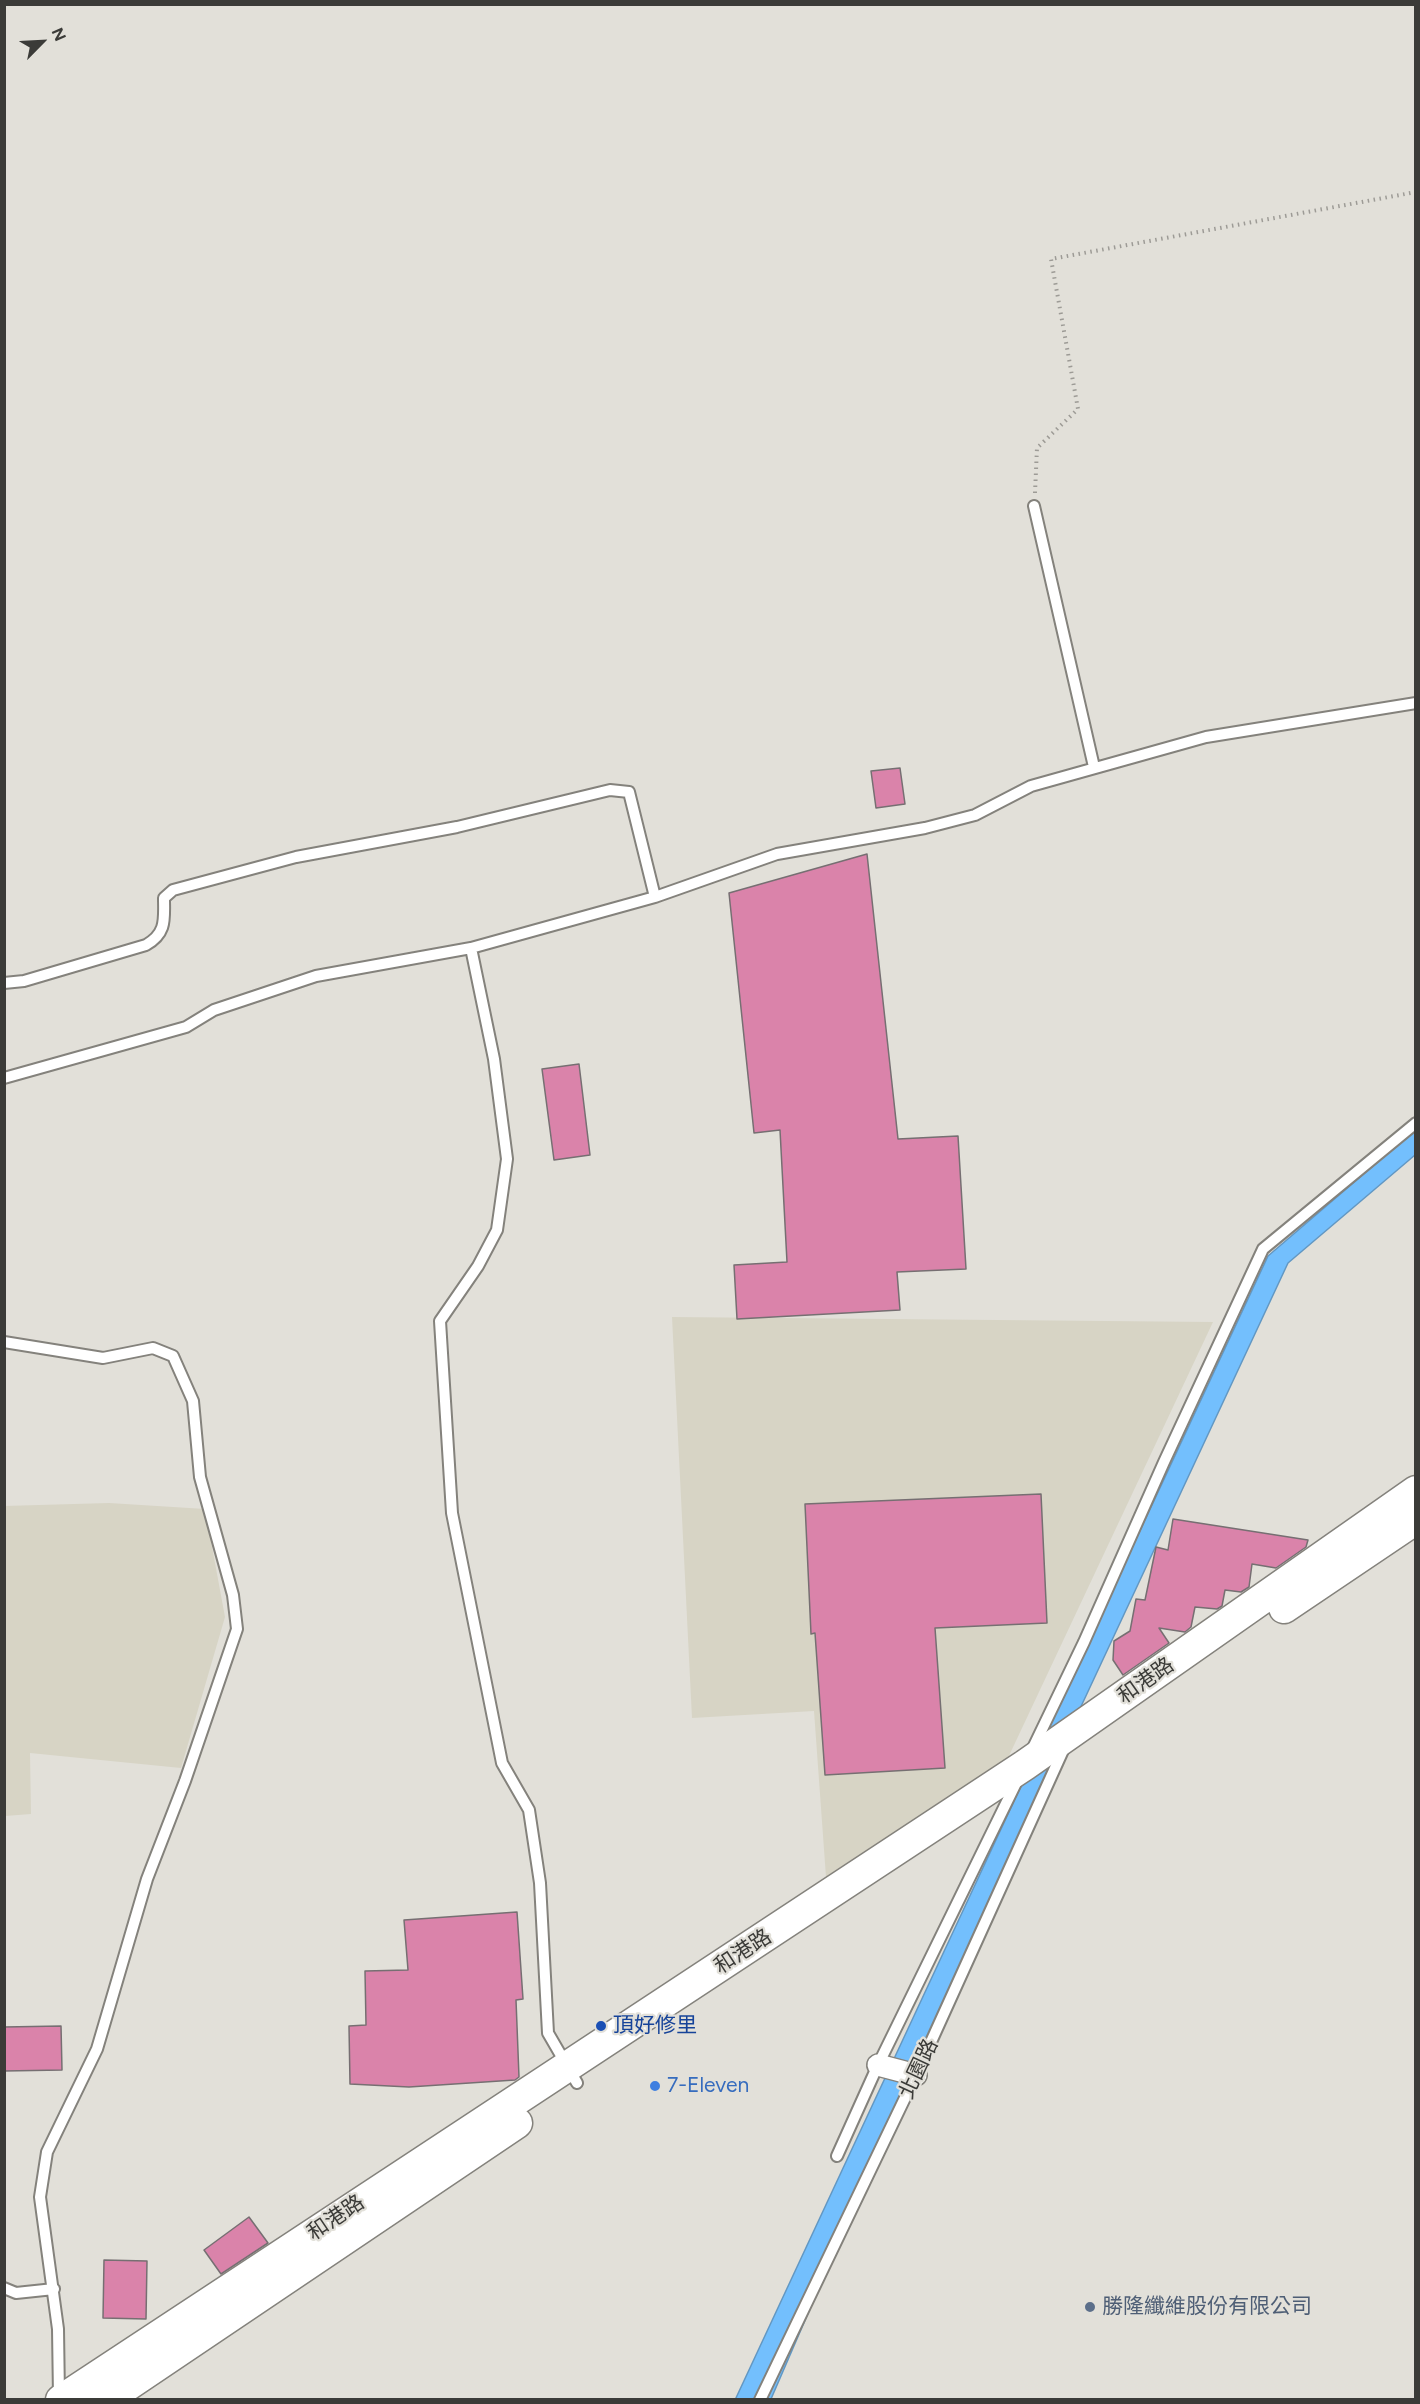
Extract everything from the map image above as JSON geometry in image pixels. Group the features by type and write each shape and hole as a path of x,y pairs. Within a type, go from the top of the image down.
{"main road":[{"name":"和港路","path":"751,1957 1008,1798 1049,1757 1416,1491"},
{"name":"和港路","path":"60,2400 572,2074 1049,1757 1416,1519"},
{"name":"和港路","path":"106,2400 572,2074"}],"street":[{"path":"878,2065 916,2075"}],"lane":[{"path":"1034,506 1094,767"},
{"path":"4,1078 186,1027 214,1010 316,976 471,948 655,897 777,854 926,828 975,815 1031,786 1206,737 1416,703"},
{"path":"4,983 24,981 146,945 157,939 164,929 164,897 173,890 296,857 457,827 610,789 629,792 655,897"},
{"path":"471,948 494,1059 507,1158 497,1230 478,1266 440,1322 452,1513 502,1763 529,1810 540,1883 548,2033 572,2074"},
{"name":"北園路","path":"760,2400 916,2075 1049,1757 1084,1642 1164,1462 1263,1249 1416,1123"},
{"path":"4,1342 103,1358 153,1348 173,1356 193,1401 200,1477 233,1596 237,1629 185,1781 147,1879 97,2049 47,2152 40,2197 58,2329 60,2400"},
{"path":"837,2156 878,2065 1008,1798"},
{"path":"4,2288 16,2293 54,2289"}],"path":[{"path":"1034,506 1036,448 1078,409 1051,259 1416,192"}],"shaded area":[{"path":"672,1317 1213,1322 1007,1760 826,1877 814,1711 692,1718"},
{"path":"109,1503 205,1509 225,1617 181,1768 30,1753 31,1814 5,1816 4,1506"}],"water":[{"path":"1415,1130 1415,1155 1288,1263 937,2015 771,2399 735,2400 1268,1256"}],"building":[{"path":"900,768 905,804 876,808 871,771"},
{"path":"867,854 898,1139 958,1136 966,1269 897,1272 900,1310 737,1319 734,1265 787,1262 780,1130 754,1133 729,893"},
{"path":"579,1064 590,1155 554,1160 542,1069"},
{"path":"1041,1494 1047,1623 935,1628 945,1768 825,1775 815,1633 811,1634 805,1504"},
{"path":"1173,1519 1308,1540 1306,1547 1276,1568 1252,1564 1249,1587 1241,1592 1225,1590 1222,1606 1217,1609 1195,1607 1191,1627 1185,1632 1159,1628 1169,1643 1123,1675 1113,1660 1114,1641 1130,1631 1136,1599 1145,1600 1156,1547 1168,1550"},
{"path":"517,1912 523,1999 516,2000 519,2077 515,2080 409,2087 350,2084 349,2026 366,2025 365,1971 408,1970 404,1920"},
{"path":"61,2026 62,2070 4,2071 4,2027"},
{"path":"249,2217 268,2243 221,2274 204,2250"},
{"path":"104,2260 147,2261 146,2319 103,2318"}],"place":[{"name":"頂好修里","path":"601,2026"},
{"name":"7-Eleven","path":"655,2086"},
{"name":"勝隆纖維股份有限公司","path":"1090,2307"}]}
